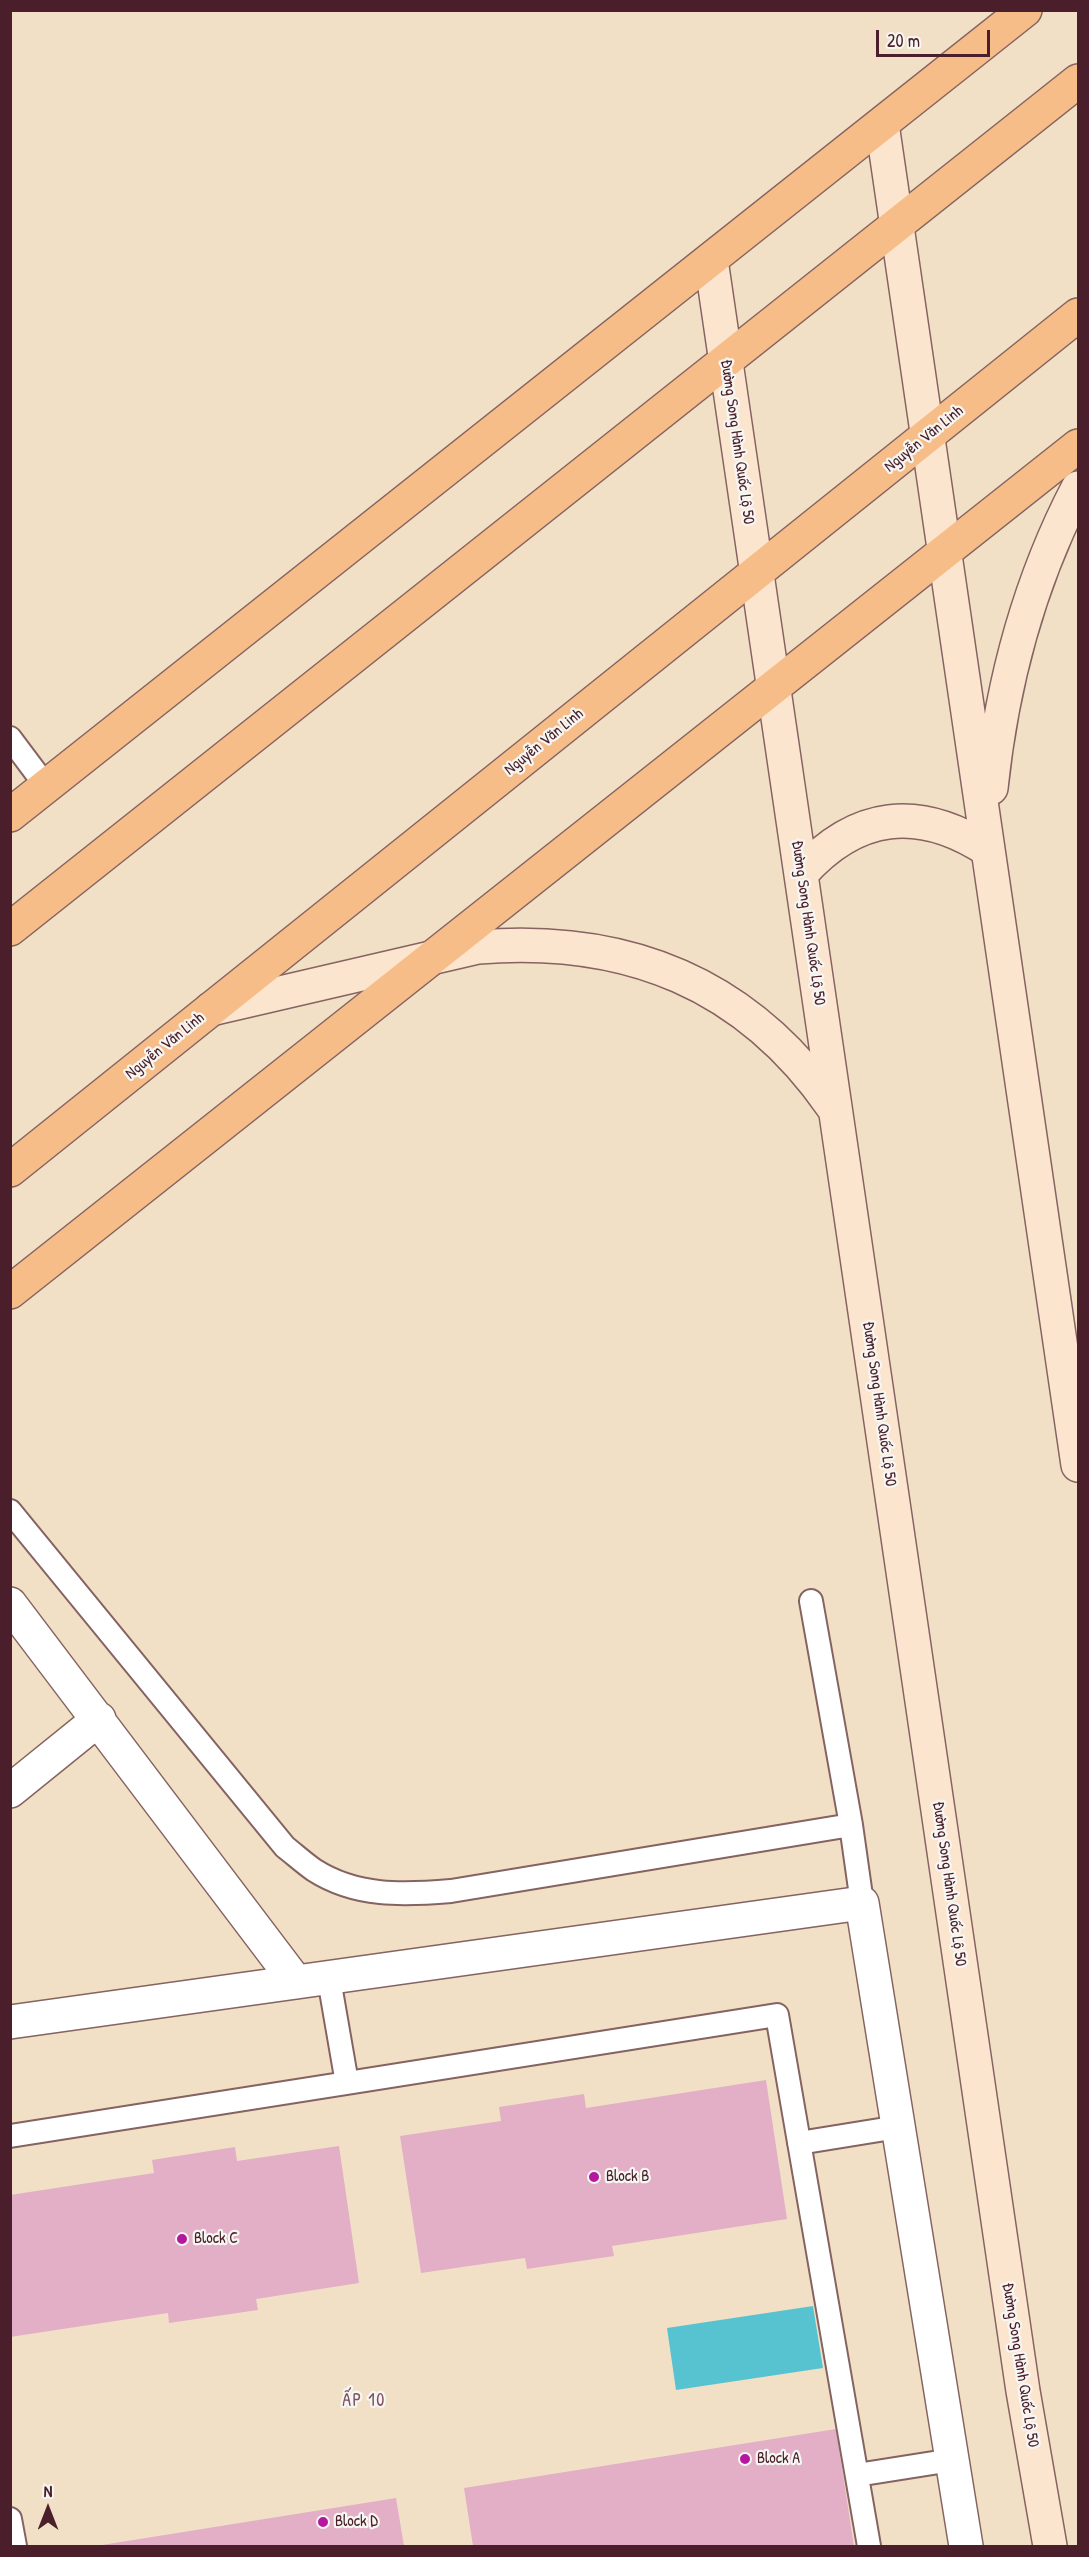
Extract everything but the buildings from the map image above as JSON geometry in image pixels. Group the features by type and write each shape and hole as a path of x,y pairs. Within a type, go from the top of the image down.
{"main road":[{"path":"10,815 1025,10"},
{"path":"10,929 1078,81"},
{"path":"882,124 1078,1465"},
{"name":"Đường Song Hành Quốc Lộ 50","path":"711,260 1023,2391 1050,2547"},
{"name":"Nguyễn Văn Linh","path":"10,1170 1078,315"},
{"path":"10,1292 439,955 1078,446"},
{"path":"988,850 996,745 1008,676 1043,565 1078,488"},
{"path":"801,874 818,855 839,839 863,828 888,822 915,821 941,825 966,835 988,850"},
{"path":"212,1009 478,947 519,944 559,945 599,950 638,960 676,974 724,1000 751,1018 784,1046 813,1077 836,1111"}],"street":[{"path":"10,1604 297,1982"},
{"path":"10,1791 99,1719"},
{"path":"10,2022 862,1903 966,2547"}],"lane":[{"path":"10,738 46,786"},
{"path":"10,1511 285,1847 315,1870 354,1889 401,1895 451,1891 850,1825"},
{"path":"811,1601 862,1903"},
{"path":"329,1979 347,2083"},
{"path":"10,2136 777,2015 869,2547"},
{"path":"799,2143 898,2127"},
{"path":"857,2475 952,2460"},
{"path":"10,2519 15,2547"}],"water":[{"path":"813,2306 823,2368 676,2390 667,2328"}],"place":[{"name":"Block B","path":"594,2177"},
{"name":"Block C","path":"182,2239"},
{"name":"Block A","path":"745,2459"},
{"name":"Block D","path":"323,2522"}],"district":[{"name":"ẤP 10","path":"364,2401"}]}
